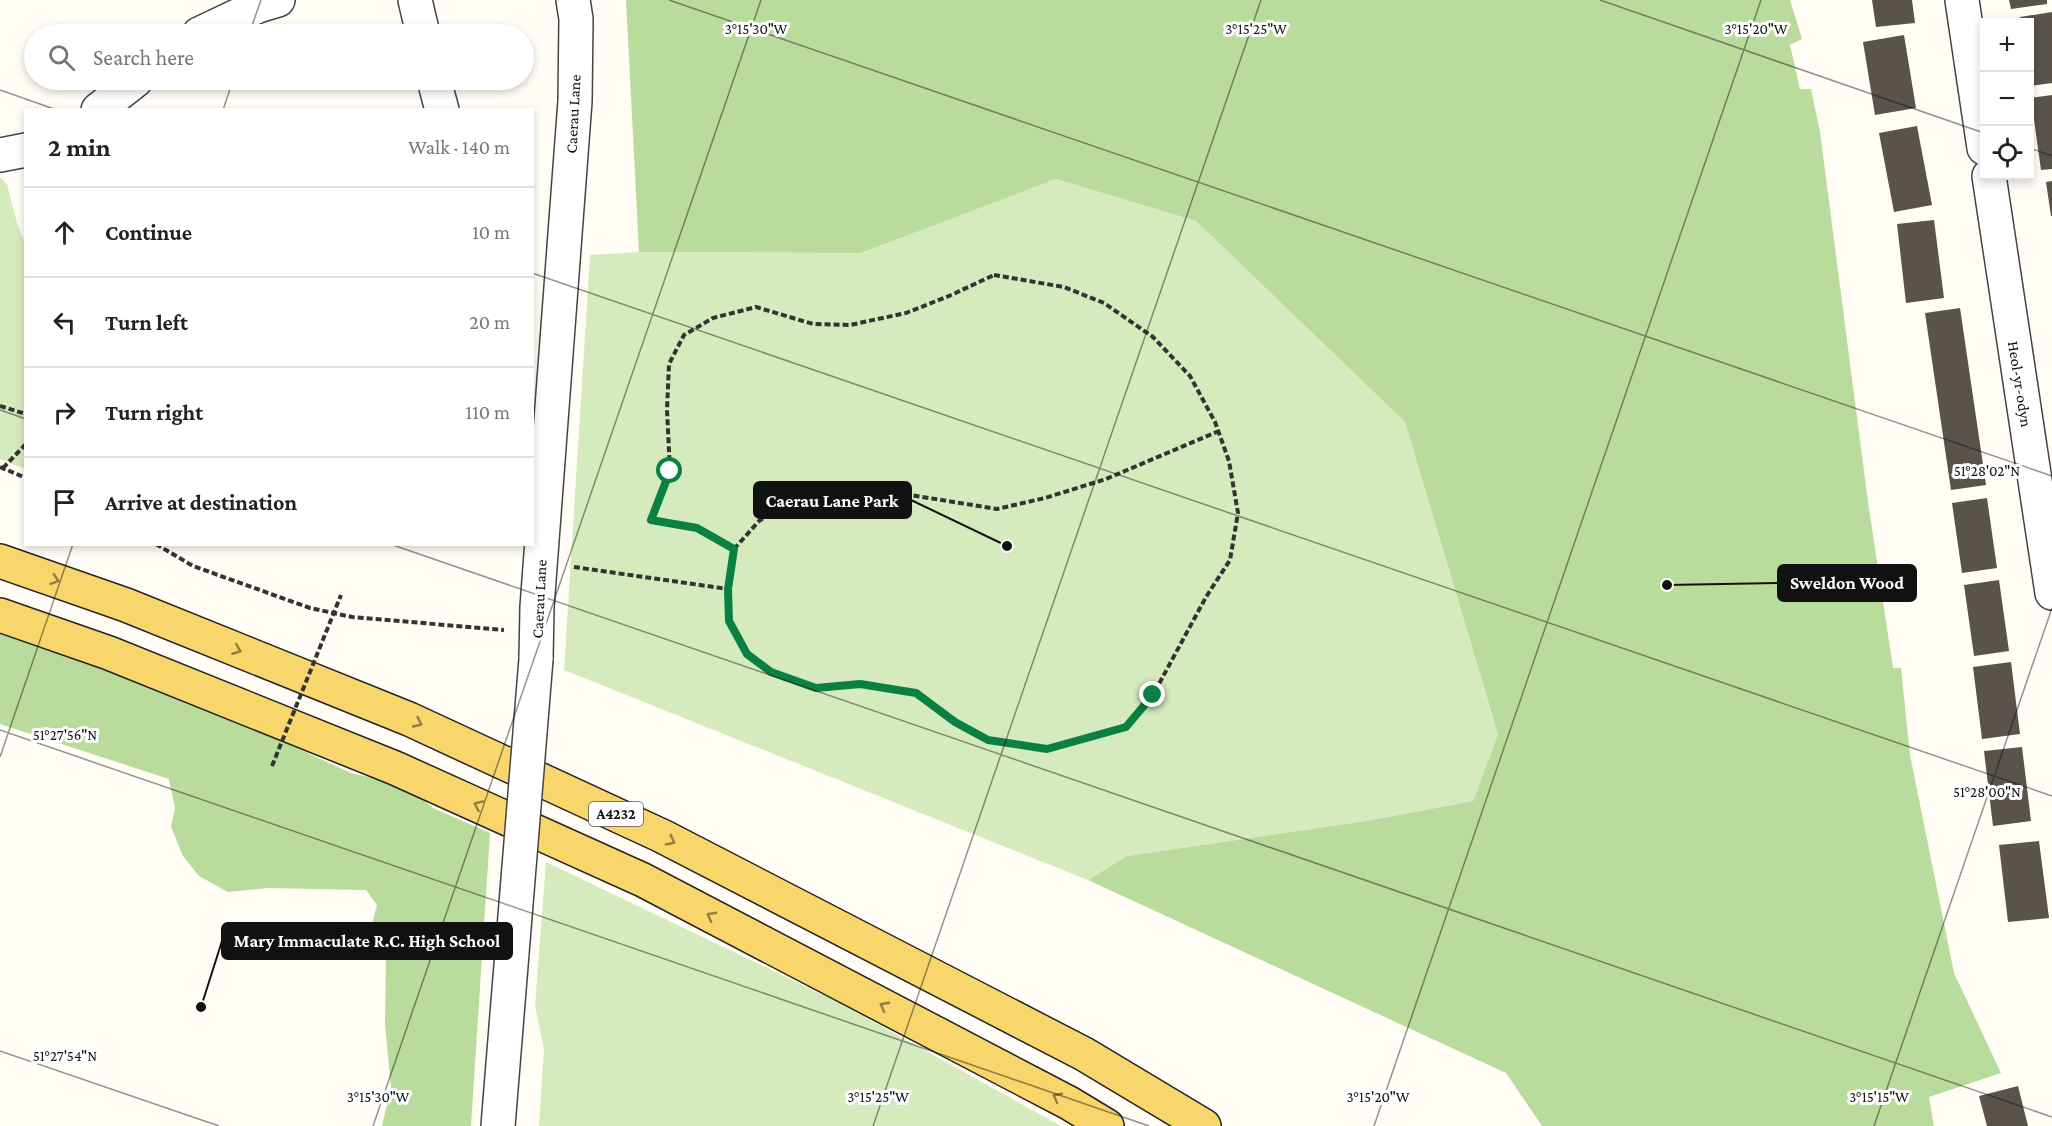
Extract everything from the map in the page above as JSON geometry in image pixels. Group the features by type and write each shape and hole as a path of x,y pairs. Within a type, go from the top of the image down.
{"main road":[{"name":"A4232","path":"0,561 126,605 410,719 662,836 1084,1054 1204,1126"},
{"path":"0,615 109,653 395,768 643,880 1107,1126"}],"street":[{"path":"414,0 420,24"},
{"name":"Caerau Lane","path":"498,1126 536,659 540,563 575,101 576,19 573,0"},
{"path":"1962,0 1981,126"},
{"path":"219,24 264,2"},
{"path":"101,108 123,90"},
{"path":"437,90 441,108"},
{"name":"Heol-yr-odyn","path":"1990,180 2052,593"}],"path":[{"path":"734,549 697,528 651,520 670,471 667,410 669,364 684,335 713,318 756,307 813,324 850,325 906,313 994,275 1064,286 1104,303 1153,337 1190,376 1219,431 1229,462 1238,513 1230,560 1206,597 1153,695 1126,727 1047,749 988,740 955,722 916,693 860,684 816,688 771,672 747,654 729,621 728,589 734,549 759,521 785,504 862,494 898,493 997,509 1045,498 1106,479 1219,431"},
{"path":"0,406 24,413"},
{"path":"24,446 2,468 24,477"},
{"path":"159,546 194,566 310,608 352,617 510,631 537,607"},
{"path":"540,563 728,589"},
{"path":"272,766 341,595"}],"green space":[{"path":"626,0 1790,0 1802,39 1790,45 1800,89 1811,89 1820,132 1868,502 1893,668 1901,668 1910,755 1954,973 2001,1073 1929,1097 1934,1126 1542,1126 1506,1073 1088,880 1127,856 1366,821 1473,801 1498,735 1405,422 1196,221 1056,179 861,253 639,252"},
{"path":"0,177 7,184 24,240 24,469 0,459"},
{"path":"1056,179 1196,221 1405,422 1498,736 1473,801 1366,821 1127,856 1088,880 564,670 590,255 639,252 861,253"},
{"path":"0,630 112,671 273,737 351,773 405,785 433,808 490,833 471,1126 382,1126 391,1088 385,1024 386,962 372,924 377,905 366,890 268,888 228,892 199,876 183,856 171,827 175,808 169,779 0,724"},
{"path":"546,862 840,1003 1061,1126 539,1126 544,1049 535,1006"}],"building":[{"path":"1872,0 1912,0 1915,23 1876,27"},
{"path":"2009,0 2047,0 2047,4 2011,9"},
{"path":"2052,12 2052,83 2034,85 2034,18 2020,17"},
{"path":"1904,35 1916,108 1875,115 1863,42"},
{"path":"2052,95 2052,169 2041,170 2034,120 2034,98"},
{"path":"1917,126 1932,205 1894,212 1879,133"},
{"path":"2052,181 2052,216 2051,216 2046,182"},
{"path":"1934,220 1944,298 1906,303 1897,224"},
{"path":"1960,308 1986,485 1951,490 1925,313"},
{"path":"1987,498 1997,568 1962,573 1952,503"},
{"path":"1999,580 2009,651 1974,656 1964,585"},
{"path":"2011,662 2020,734 1982,739 1973,667"},
{"path":"2022,747 2031,821 1993,826 1984,751"},
{"path":"2039,841 2049,918 2008,922 1999,845"},
{"path":"2018,1086 2028,1126 1987,1126 1979,1096"}],"place":[{"name":"Caerau Lane Park","path":"1007,546"},
{"name":"Sweldon Wood","path":"1667,585"},
{"name":"Mary Immaculate R.C. High School","path":"201,1007"}],"route":[{"path":"670,471 651,520 697,528 734,549 728,589 729,621 747,654 771,672 816,688 860,684 916,693 955,722 988,740 1047,749 1126,727 1153,695"}]}
